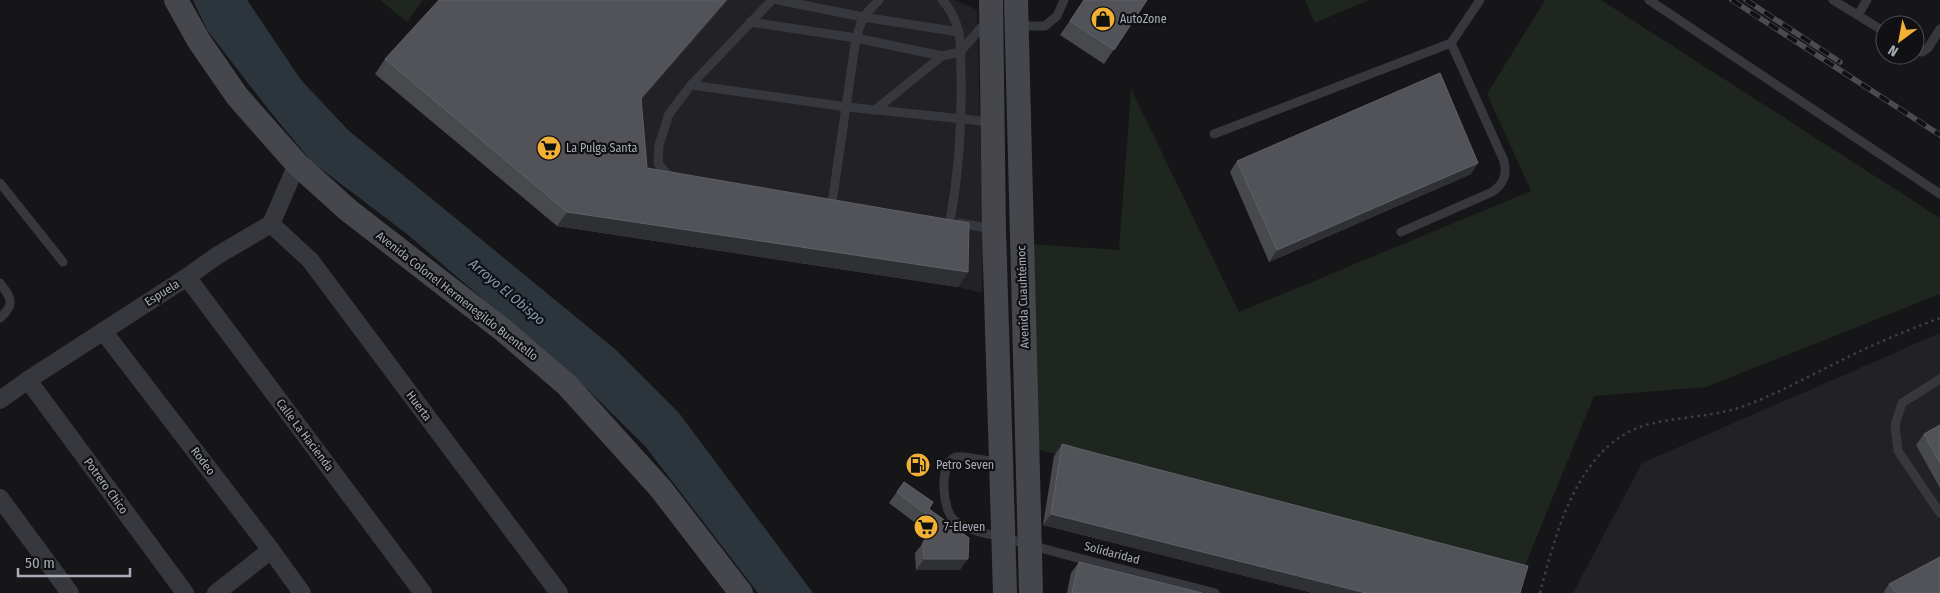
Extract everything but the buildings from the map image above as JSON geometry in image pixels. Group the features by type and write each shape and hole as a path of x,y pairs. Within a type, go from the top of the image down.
{"main road":[{"name":"Avenida Colonel Hermenegildo Buentello","path":"176,0 199,41 237,96 297,164 348,210 503,330 567,385 661,489 741,593"},
{"name":"Avenida Cuauhtémoc","path":"1016,0 1020,222 1031,593"},
{"path":"1005,593 994,230 992,122 994,5 1006,12 1008,34 1018,52"}],"street":[{"path":"271,224 297,164"},
{"name":"Espuela","path":"0,400 218,255 271,224"},
{"name":"Huerta","path":"271,224 316,268 560,593"},
{"name":"Calle La Hacienda","path":"187,277 423,593"},
{"name":"Rodeo","path":"103,331 302,593"},
{"name":"Potrero Chico","path":"28,380 185,593"},
{"path":"0,498 70,593"},
{"path":"216,593 271,550"}],"lane":[{"path":"678,180 666,173 658,163 659,145 669,114 691,85 772,0"},
{"path":"778,0 863,17 959,32"},
{"path":"842,205 827,203 847,107 856,38 863,17 879,0"},
{"path":"942,0 953,14 959,32 960,52 961,118 957,180 950,221"},
{"path":"1017,26 1045,26 1057,16 1064,0"},
{"path":"1214,134 1451,42 1480,0"},
{"path":"1649,0 1940,194"},
{"path":"1834,0 1875,26"},
{"path":"1858,15 1867,0"},
{"path":"750,22 856,38 942,56 960,52 994,5"},
{"path":"1925,50 1940,28"},
{"path":"1401,232 1492,192 1499,187 1504,179 1506,170 1504,161 1451,42"},
{"path":"875,110 942,56"},
{"path":"691,85 847,107 992,122"},
{"path":"0,183 63,262"},
{"path":"940,220 994,230"},
{"path":"0,283 9,295 11,303 8,310 0,318"},
{"path":"1940,379 1902,404 1895,425 1898,451 1940,513"},
{"name":"Solidaridad","path":"1002,463 958,457 950,461 945,468 944,486 946,506 950,516 956,522 968,528 1030,545 1215,593"}],"path":[{"path":"1540,593 1561,524 1581,479 1598,457 1616,441 1648,424 1720,413 1747,405 1874,345 1940,318"}],"shaded area":[{"path":"380,0 423,0 407,22"},
{"path":"443,0 954,0 977,10 983,243 982,293 958,287 557,226 375,74"},
{"path":"1305,0 1369,0 1315,23"},
{"path":"1545,0 1601,0 1940,218 1940,294 1706,387 1594,396 1520,578 1036,449 1029,244 1119,250 1131,89 1239,312 1531,191 1487,94"},
{"path":"1940,333 1940,593 1573,593 1642,463"}],"water":[{"name":"Arroyo El Obispo","path":"193,0 247,0 301,80 348,130 616,350 679,413 813,593 758,593 645,446 583,385 407,234 312,162 207,30"}],"railway":[{"path":"1732,0 1940,135"},
{"path":"1746,0 1840,62"}],"place":[{"name":"AutoZone","path":"1103,19"},
{"name":"La Pulga Santa","path":"549,148"},
{"name":"Petro Seven","path":"918,465"},
{"name":"7-Eleven","path":"926,527"}]}
